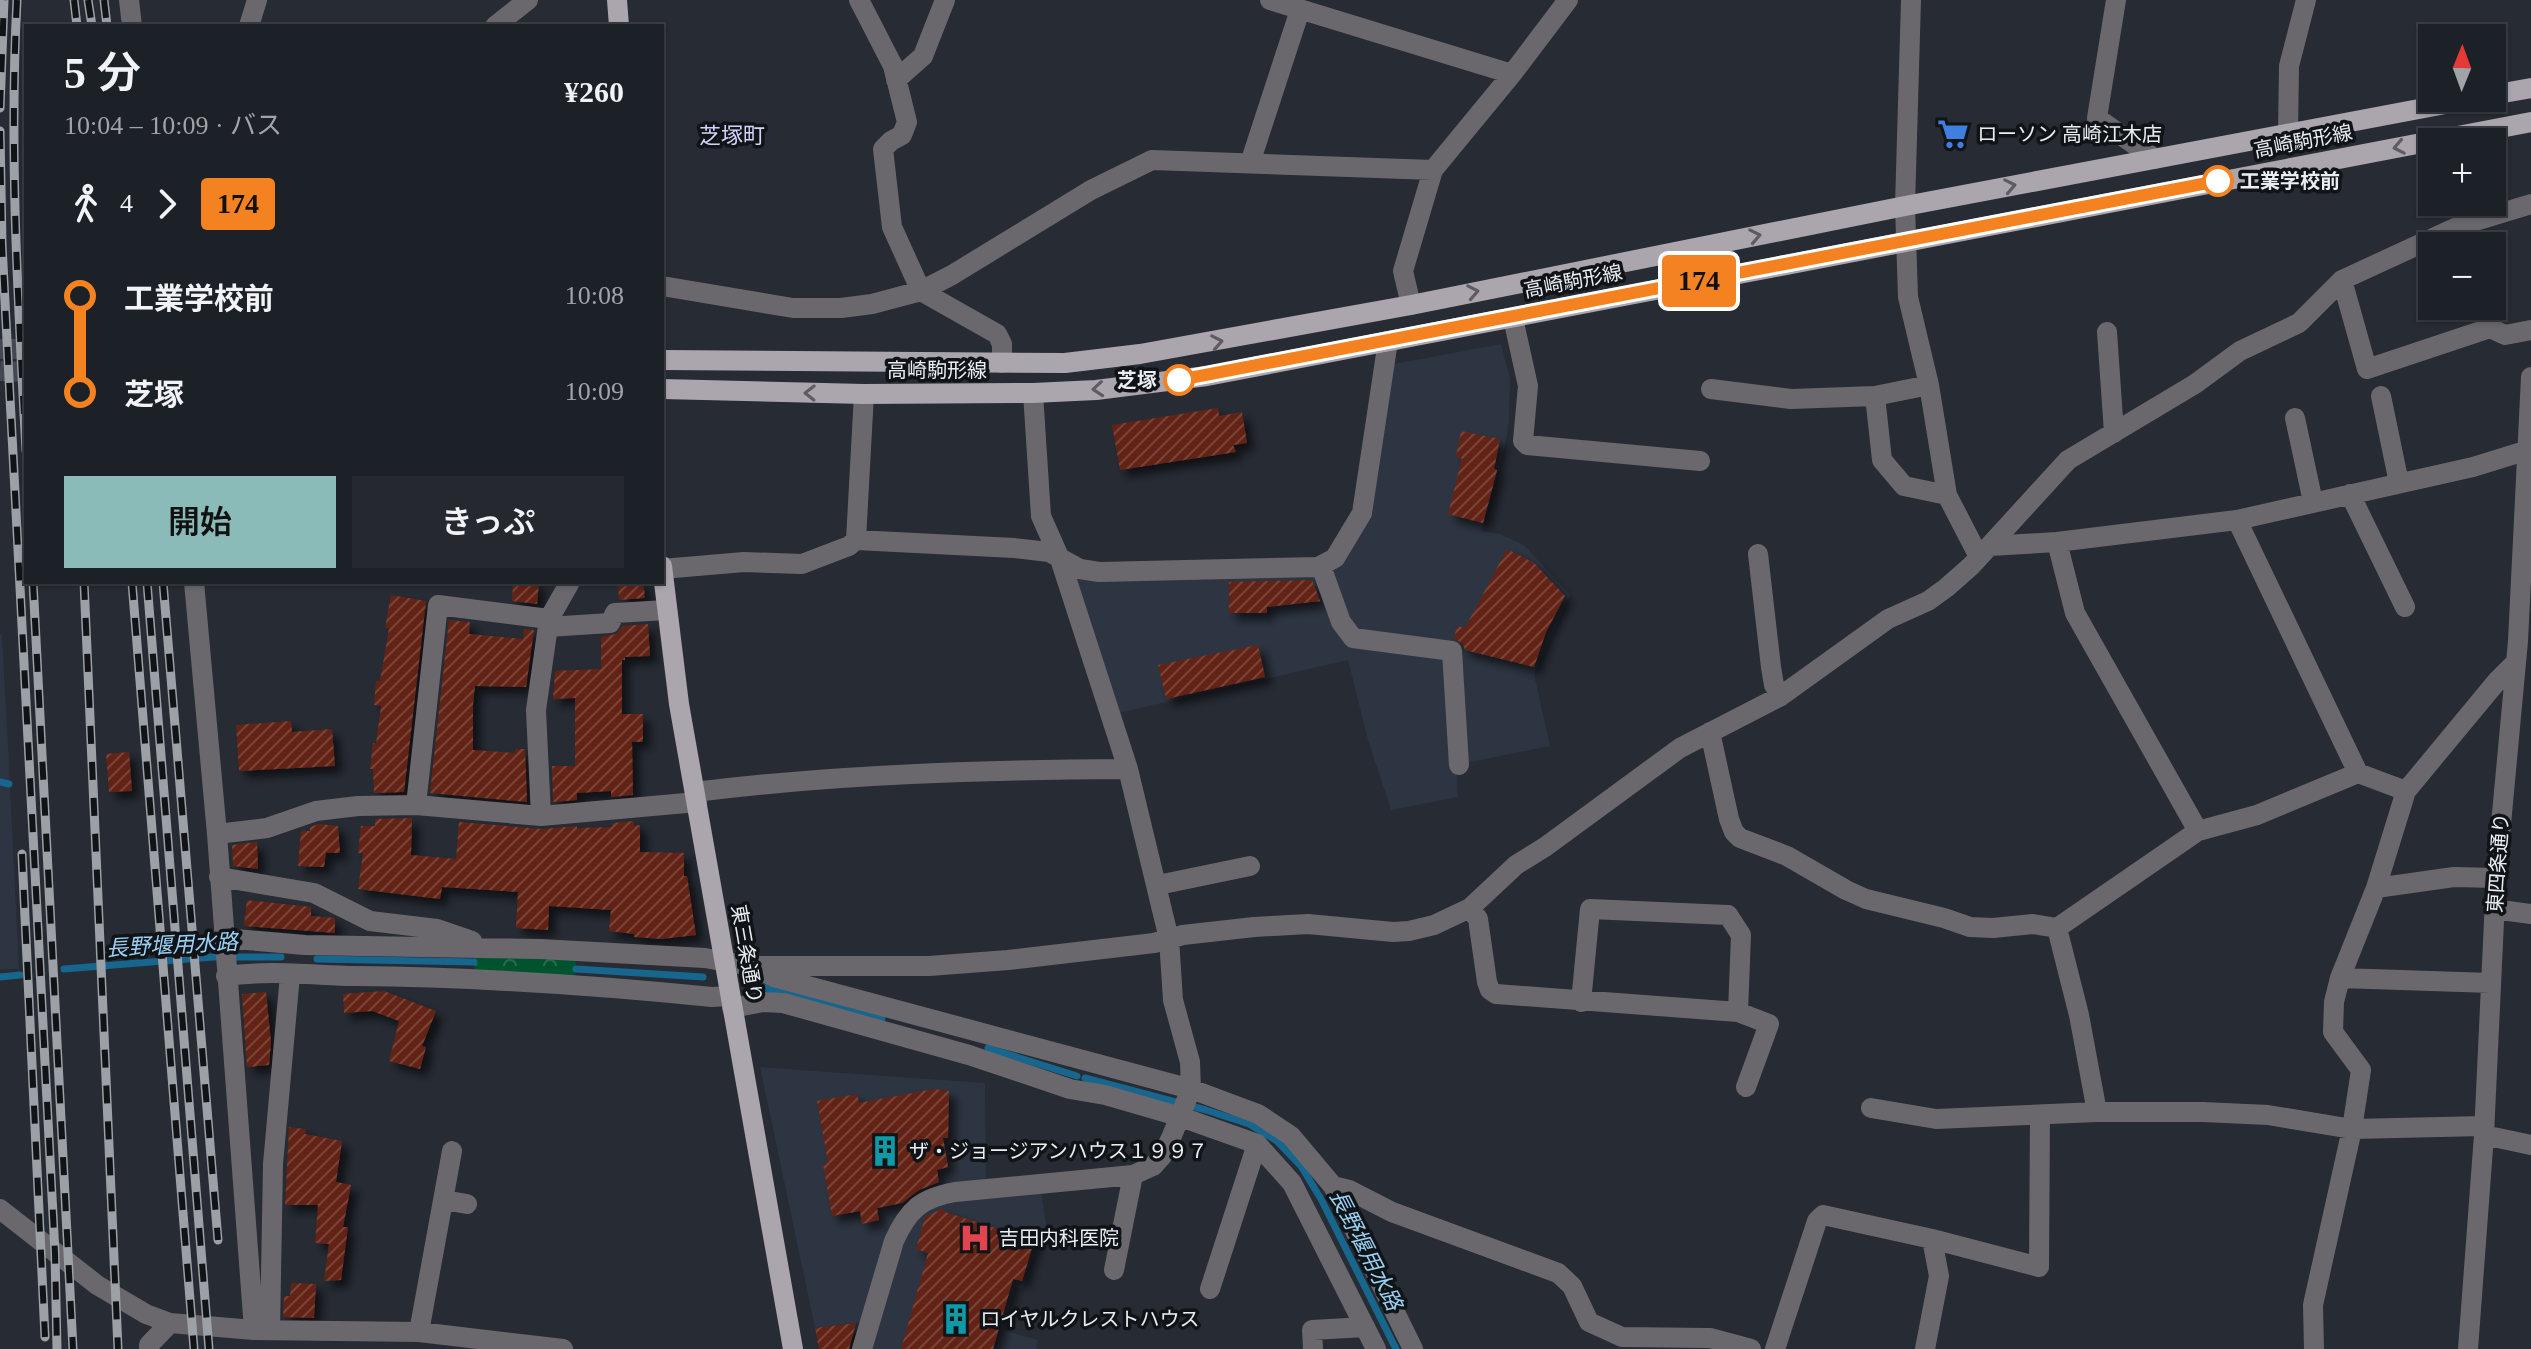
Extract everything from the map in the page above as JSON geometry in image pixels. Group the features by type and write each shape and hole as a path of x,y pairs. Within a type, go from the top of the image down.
{"main road":[{"path":"617,0 619,24"},
{"path":"2506,92 2531,88"},
{"name":"高崎駒形線","path":"664,360 1065,363 1127,356 1411,305 1905,206 2418,109"},
{"name":"高崎駒形線","path":"664,389 864,394 1033,393 1110,389 1207,376 2531,122"},
{"name":"東三条通り","path":"664,584 679,704 793,1349"}],"street":[{"path":"129,0 132,24"},
{"path":"250,24 257,0"},
{"path":"498,24 528,0"},
{"path":"859,0 893,66 907,122 902,135 883,149 892,227 921,291 997,334 1002,344 1002,363"},
{"path":"896,80 923,56 945,0"},
{"path":"1270,0 1512,74"},
{"path":"1411,305 1403,271 1433,170 1568,0"},
{"path":"1911,0 1905,206 1908,297 1929,385 1947,495 1985,552"},
{"path":"2116,0 2097,118 2155,159"},
{"path":"2288,134 2289,66 2306,0"},
{"path":"1250,163 1300,10"},
{"path":"664,286 815,310 872,304 921,291 1091,190 1152,160 1433,170"},
{"path":"224,941 487,947 705,958 749,966 929,966 1028,958 1283,924 1409,931 1434,925 1470,908 1516,865 1680,748 1781,696 1888,619 1928,601 1946,588 1985,552 2068,460 2195,384 2240,351 2299,323 2342,280 2459,226 2531,204"},
{"path":"2342,280 2367,369 2490,328 2505,335 2531,330"},
{"path":"1513,318 1527,373 1523,441 1527,445 1700,461"},
{"path":"2107,332 2114,433"},
{"path":"664,568 744,562 802,564 849,546 856,540 1049,552 1080,569 1099,572 1321,566 1341,551 1362,513 1388,341"},
{"name":"東四条通り","path":"2468,1349 2484,1130 2496,878 2515,663 2524,635 2531,377"},
{"path":"1711,389 1791,399 1875,396 1929,385"},
{"path":"862,1349 894,1241 902,1224 920,1203 937,1195 955,1192 1133,1175 1153,1166 1162,1156 1185,1104 1190,1062 1173,1000 1169,939 1158,885 1128,769 1060,559 1041,516 1033,393"},
{"path":"856,540 864,394"},
{"path":"1875,396 1882,460 1904,486 1947,495"},
{"path":"2381,396 2399,483"},
{"path":"2295,418 2313,502"},
{"path":"1985,552 2237,520 2473,467 2528,449"},
{"path":"2350,494 2405,607"},
{"path":"2237,520 2358,773"},
{"path":"2057,542 2075,613 2198,831"},
{"path":"1758,554 1771,667 1774,685 1781,696"},
{"path":"1321,566 1341,622 1353,638 1452,651 1459,765"},
{"path":"194,584 226,973 262,1330"},
{"path":"541,816 536,710 548,623 569,584"},
{"path":"416,805 438,605 548,623 610,623 615,613 667,610"},
{"path":"2314,1349 2313,1305 2352,1129 2361,1070 2333,1032 2334,1002 2340,978 2376,888 2406,791 2515,663"},
{"path":"1710,732 1729,819 1740,838 1787,856 1846,890 1970,927 2033,924 2057,928 2198,831 2257,815 2358,773 2406,791"},
{"path":"217,834 281,825 316,811 358,806 416,805 541,816 696,797 782,781 863,775 1128,769"},
{"path":"1158,885 1250,866"},
{"path":"219,877 314,893 370,921 437,929 487,947"},
{"path":"2376,888 2454,877 2496,878"},
{"path":"1470,908 1478,919 1484,971 1490,990 1496,994 1738,1012 1769,1024 1746,1087"},
{"path":"1581,1002 1590,909 1728,915 1741,935 1738,1012"},
{"path":"2494,909 2531,914"},
{"path":"2057,928 2079,1015 2097,1112"},
{"path":"749,966 774,977 1185,1104 1257,1144 1292,1183 1376,1349"},
{"path":"226,973 525,981 712,997 731,1002 783,1003 969,1055 1070,1089 1185,1104 1242,1106 1276,1124 1301,1146 1333,1186 1413,1349"},
{"path":"262,1330 290,975"},
{"path":"2340,978 2491,983"},
{"path":"1871,1108 1936,1119 2097,1112 2268,1115 2352,1129 2484,1130 2531,1145"},
{"path":"1775,1349 1817,1221 1823,1215 2039,1267 2040,1115"},
{"path":"1210,1289 1257,1144"},
{"path":"419,1332 451,1151"},
{"path":"1114,1270 1133,1175"},
{"path":"1333,1186 1349,1190 1392,1212 1558,1273 1572,1286 1589,1322 1623,1343 1710,1338 1751,1349"},
{"path":"444,1200 467,1204"},
{"path":"0,1209 97,1285 146,1314 170,1323 262,1330 419,1332 563,1349"},
{"path":"1925,1349 1939,1276 1932,1239"},
{"path":"149,1349 149,1345 170,1323"},
{"path":"1313,1349 1312,1330 1365,1327"}],"shaded area":[{"path":"1501,344 1510,378 1509,421 1482,531 1500,534 1524,545 1570,595 1534,674 1550,746 1456,765 1458,797 1391,810 1368,740 1348,660 1114,714 1072,576 1319,573 1344,554 1389,365"},
{"path":"2,635 10,782 0,780"},
{"path":"0,785 10,787 19,969 0,969"},
{"path":"760,1067 985,1083 986,1183 918,1199 862,1322 815,1328"},
{"path":"1041,1191 1049,1244 1038,1241 1023,1289 1015,1287 1003,1330 1038,1340 1036,1349 869,1349 908,1225 937,1200"}],"green space":[{"path":"475,953 576,958 575,978 474,973"}],"building":[{"path":"1218,408 1219,416 1242,412 1247,443 1233,445 1236,452 1120,470 1112,425"},
{"path":"1461,431 1500,439 1494,469 1497,470 1483,523 1448,514 1462,458 1456,457"},
{"path":"1507,549 1534,563 1565,596 1546,632 1534,667 1465,650 1463,644 1454,638 1457,626 1465,628"},
{"path":"1312,580 1320,601 1267,607 1267,613 1229,613 1229,582"},
{"path":"513,584 539,584 537,604 512,601"},
{"path":"618,584 643,584 645,598 619,600"},
{"path":"391,595 426,601 404,792 374,793 373,769 370,769 381,706 374,705 376,681 380,681"},
{"path":"449,620 470,622 469,634 523,639 524,629 534,630 526,687 475,686 473,704 473,750 515,753 516,749 525,749 527,802 430,793"},
{"path":"648,624 650,656 625,657 622,660 622,714 643,714 643,742 632,742 633,795 611,797 611,791 577,793 577,800 553,802 552,766 575,766 575,698 553,699 555,671 601,669 601,637 616,634 623,626"},
{"path":"1258,645 1265,677 1166,699 1158,665"},
{"path":"291,721 292,732 332,729 335,766 239,771 236,725"},
{"path":"129,752 132,791 109,792 106,754"},
{"path":"412,818 411,855 456,859 459,822 542,829 612,827 612,823 634,821 634,826 640,825 640,852 684,853 684,876 687,876 696,935 661,939 634,937 634,934 609,931 611,910 549,906 548,930 516,928 518,892 442,887 440,899 358,889 363,853 358,853 361,826 375,826 375,819"},
{"path":"319,824 338,826 340,853 326,853 324,867 298,866 301,831 310,831 310,827"},
{"path":"257,842 258,869 233,866 232,845"},
{"path":"247,900 311,907 311,916 335,918 335,933 244,926"},
{"path":"384,991 436,1011 422,1046 426,1047 420,1069 389,1061 399,1021 372,1011 344,1013 343,994"},
{"path":"266,992 271,1042 269,1065 247,1067 242,994"},
{"name":"ザ・ジョージアンハウス１９９７","path":"934,1089 949,1091 948,1138 943,1138 948,1167 937,1170 939,1182 919,1190 902,1203 877,1208 879,1220 862,1224 860,1211 832,1216 823,1164 828,1163 817,1101 857,1094 859,1103"},
{"path":"289,1127 306,1129 305,1134 342,1141 336,1182 351,1185 343,1227 348,1227 341,1280 324,1281 329,1244 315,1243 318,1205 285,1205"},
{"path":"944,1208 945,1212 1014,1234 1016,1229 1036,1235 1022,1281 1013,1279 993,1349 901,1349 928,1253 916,1249 925,1217"},
{"path":"291,1283 316,1284 314,1318 283,1317 284,1296 290,1296"},
{"path":"856,1323 849,1349 819,1349 815,1328"}],"waterway":[{"path":"0,782 9,784"},
{"name":"長野堰用水路","path":"64,969 213,957 281,957"},
{"name":"長野堰用水路","path":"317,959 474,962"},
{"name":"長野堰用水路","path":"576,969 703,977"},
{"name":"長野堰用水路","path":"0,977 20,975"},
{"name":"長野堰用水路","path":"755,985 882,1019"},
{"name":"長野堰用水路","path":"988,1048 1077,1076"},
{"name":"長野堰用水路","path":"1085,1078 1249,1124 1277,1141 1301,1166 1321,1199 1396,1349"}],"tunnel":[{"path":"0,349 24,349"},
{"path":"0,371 24,372"}],"railway":[{"path":"0,108 4,0"},
{"path":"17,0 14,169 24,409"},
{"path":"74,0 77,24"},
{"path":"88,0 92,24"},
{"path":"104,0 107,24"},
{"path":"0,131 2,245 55,1253 57,1349"},
{"path":"33,584 73,1349"},
{"path":"84,584 118,1349"},
{"path":"132,584 194,1349"},
{"path":"147,584 209,1349"},
{"path":"163,584 218,1240"},
{"path":"22,854 45,1337"}],"bus line":[{"name":"174","path":"1179,380 2218,181"}],"place":[{"name":"ローソン 高崎江木店","path":"1953,134"},
{"name":"工業学校前","path":"2218,181"},
{"name":"芝塚","path":"1179,380"},
{"name":"ザ・ジョージアンハウス１９９７","path":"885,1151"},
{"name":"吉田内科医院","path":"975,1238"},
{"name":"ロイヤルクレストハウス","path":"956,1319"}],"district":[{"name":"芝塚町","path":"732,135"}]}
